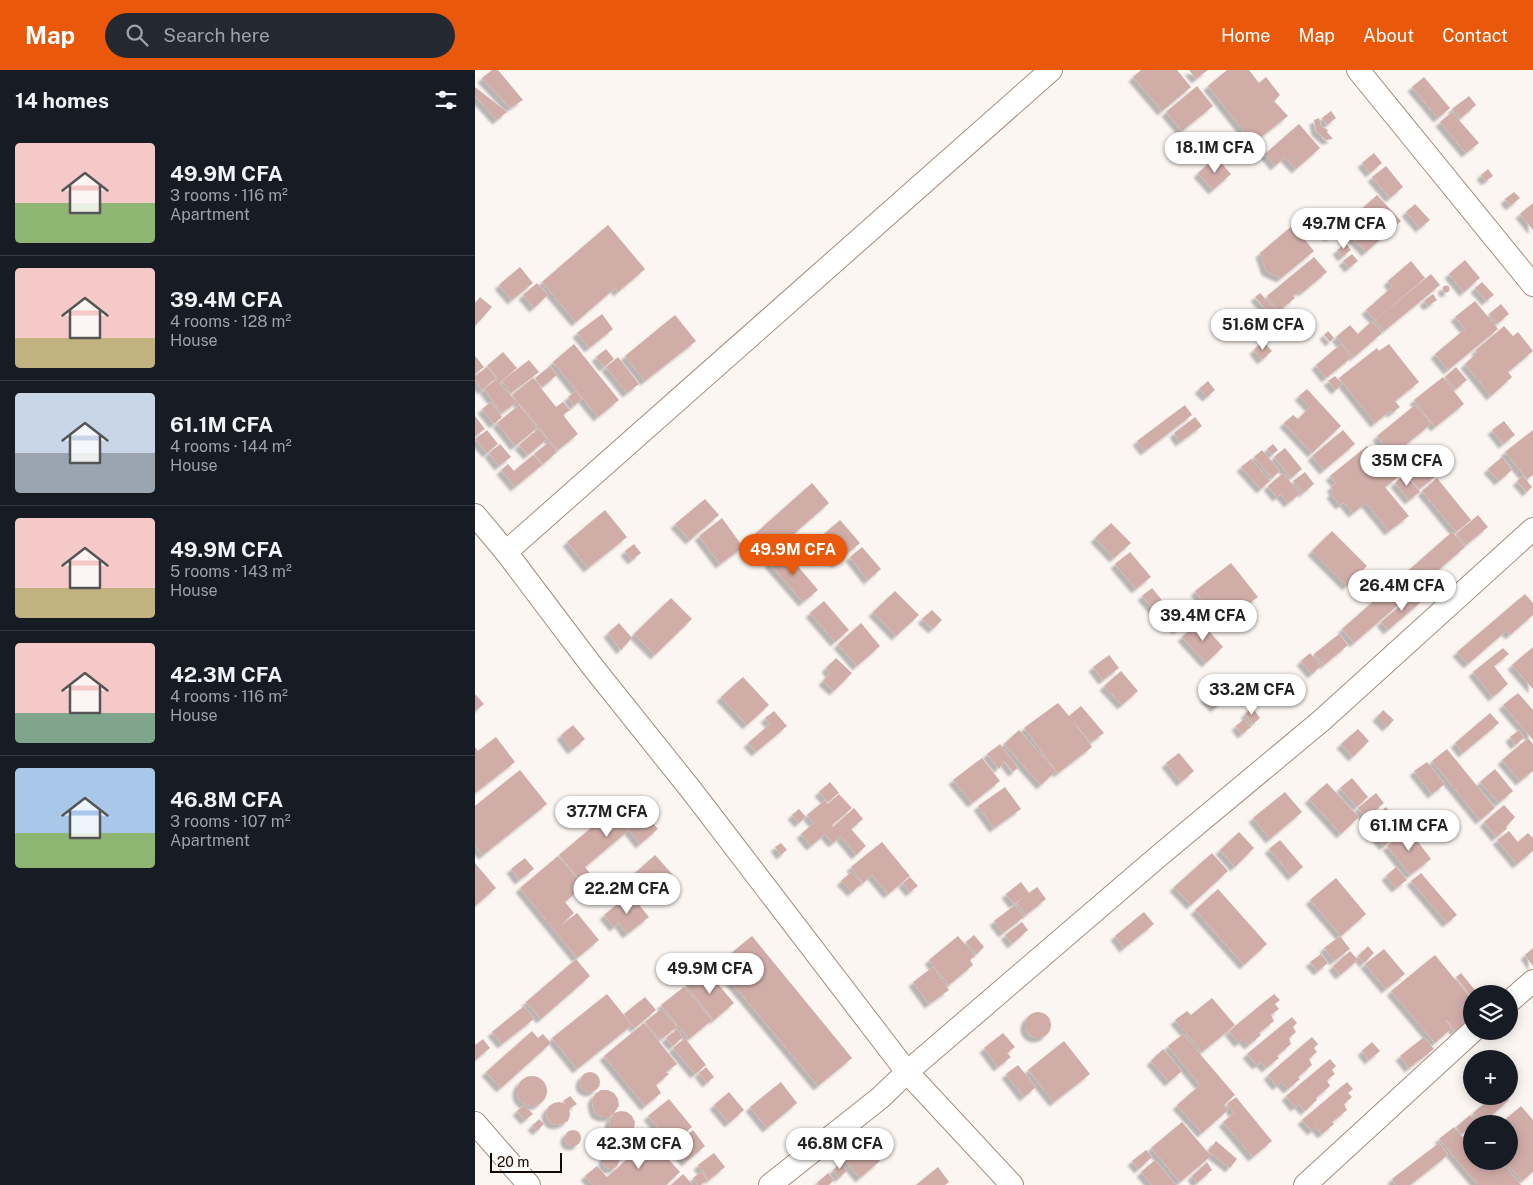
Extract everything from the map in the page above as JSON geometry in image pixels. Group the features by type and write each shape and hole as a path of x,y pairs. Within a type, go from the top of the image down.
{"street":[{"path":"506,552 1051,70"},
{"path":"1358,70 1533,285"},
{"path":"475,515 506,552 592,666 692,791 907,1072 1012,1185"},
{"path":"770,1185 879,1098 1160,855 1321,720 1533,529"},
{"path":"1518,994 1533,981"},
{"path":"1305,1185 1463,1040"},
{"path":"475,1123 529,1185"}],"building":[{"path":"492,70 498,70 523,100 510,108 482,78"},
{"path":"1141,70 1177,70 1191,87 1162,111 1133,77"},
{"path":"1189,70 1208,70 1196,79"},
{"path":"1227,70 1249,70 1259,83 1266,77 1280,95 1274,101 1288,116 1253,143 1208,86"},
{"path":"1424,77 1450,108 1438,118 1412,87"},
{"path":"1197,86 1213,106 1182,131 1166,112"},
{"path":"475,87 507,112 497,120 475,96"},
{"path":"1469,96 1476,105 1461,118 1452,109"},
{"path":"1331,111 1336,118 1327,125 1322,118"},
{"path":"1452,112 1479,143 1466,153 1440,122"},
{"path":"1319,118 1321,126 1328,130 1327,132 1333,139 1326,140 1316,131 1314,120"},
{"path":"1299,124 1320,148 1296,169 1285,157 1275,166 1265,154"},
{"path":"1374,153 1382,163 1370,173 1362,163"},
{"path":"1216,157 1231,174 1213,190 1198,173"},
{"path":"1386,166 1403,187 1390,198 1372,177"},
{"path":"1488,169 1493,176 1486,181 1481,175"},
{"path":"1514,192 1520,198 1510,206 1505,199"},
{"path":"1377,195 1401,221 1366,252 1342,227"},
{"path":"1533,203 1533,230 1520,214"},
{"path":"1415,204 1430,220 1420,228 1406,212"},
{"path":"1331,213 1342,227 1329,237 1318,223"},
{"path":"608,225 645,269 618,292 615,288 576,322 542,282"},
{"path":"1293,225 1314,251 1281,278 1266,271 1260,253"},
{"path":"1346,243 1351,250 1342,257 1337,250"},
{"path":"1352,254 1358,261 1349,268 1343,261"},
{"path":"1314,257 1327,272 1303,292 1301,290 1293,296 1295,298 1279,311 1267,296"},
{"path":"1465,260 1480,278 1464,292 1449,274"},
{"path":"1411,261 1425,278 1375,320 1366,310 1392,287 1388,281"},
{"path":"520,267 533,283 512,300 499,285"},
{"path":"1431,274 1440,285 1384,331 1375,320"},
{"path":"1482,282 1494,295 1486,301 1475,288"},
{"path":"537,283 548,295 534,308 523,295"},
{"path":"1446,285 1450,289 1446,293 1442,289"},
{"path":"1260,293 1275,309 1270,314 1255,297"},
{"path":"1433,294 1437,300 1428,306 1424,301"},
{"path":"480,297 492,307 475,326 475,303"},
{"path":"1475,301 1498,329 1448,370 1435,354 1465,329 1455,317"},
{"path":"1501,304 1509,314 1497,324 1489,314"},
{"path":"602,314 613,329 589,348 577,333"},
{"path":"675,315 696,341 645,381 625,356"},
{"path":"1372,321 1382,333 1354,357 1336,337 1350,325 1358,334"},
{"path":"1504,326 1513,336 1518,332 1533,351 1508,372 1512,377 1491,396 1465,364 1477,353 1476,350"},
{"path":"1328,331 1334,338 1330,342 1324,335"},
{"path":"1263,341 1272,351 1262,360 1254,350"},
{"path":"574,344 619,400 598,417 553,362"},
{"path":"1341,344 1351,358 1326,378 1316,365"},
{"path":"1389,344 1419,382 1395,401 1400,407 1392,413 1390,411 1375,423 1339,378 1377,348 1379,351"},
{"path":"606,349 614,359 604,367 596,357"},
{"path":"503,352 517,368 499,383 517,402 502,413 484,389 498,378 487,366"},
{"path":"475,356 484,367 475,374"},
{"path":"618,357 639,384 627,393 606,367"},
{"path":"529,360 539,372 511,393 502,381"},
{"path":"550,366 557,375 542,387 535,378"},
{"path":"487,367 496,378 482,390 475,380 475,376"},
{"path":"1456,367 1467,380 1456,389 1445,377"},
{"path":"1335,376 1342,384 1336,390 1328,381"},
{"path":"1443,377 1464,404 1435,427 1414,400"},
{"path":"533,378 556,407 563,402 570,410 563,415 578,434 558,450 512,395"},
{"path":"1208,381 1215,390 1207,397 1199,389"},
{"path":"1307,389 1341,426 1312,453 1284,423 1293,415 1298,419 1310,407 1299,396"},
{"path":"576,391 582,399 574,406 568,397"},
{"path":"491,402 502,417 494,424 482,409"},
{"path":"519,405 537,428 515,446 497,423"},
{"path":"1185,405 1192,415 1145,451 1137,441"},
{"path":"1415,405 1431,424 1392,456 1377,436"},
{"path":"475,416 485,429 475,436"},
{"path":"1195,417 1202,426 1180,442 1174,433"},
{"path":"1504,421 1515,435 1503,444 1492,430"},
{"path":"538,429 547,439 528,455 519,445"},
{"path":"487,430 498,444 487,453 475,439"},
{"path":"1343,430 1355,444 1324,470 1312,456"},
{"path":"1533,430 1533,475 1527,479 1505,452"},
{"path":"549,442 557,452 543,464 534,454"},
{"path":"500,444 511,457 499,466 489,453"},
{"path":"1273,444 1278,450 1272,455 1267,449"},
{"path":"1367,446 1375,456 1382,451 1392,463 1388,466 1397,478 1385,487 1409,516 1389,531 1366,503 1353,513 1344,502 1340,505 1331,494 1334,491 1331,487 1336,483 1330,476"},
{"path":"1285,448 1302,469 1291,478 1274,457"},
{"path":"1262,450 1280,471 1272,478 1254,457"},
{"path":"1408,450 1422,467 1410,477 1396,460"},
{"path":"533,455 542,465 515,487 501,470 508,464 514,471"},
{"path":"1502,457 1512,470 1499,481 1488,469"},
{"path":"1251,459 1270,481 1261,489 1241,467"},
{"path":"1428,466 1436,476 1419,489 1411,479"},
{"path":"1305,472 1314,484 1303,493 1293,481"},
{"path":"1283,473 1300,494 1288,503 1281,494 1277,497 1268,486"},
{"path":"1405,474 1420,492 1409,500 1395,483"},
{"path":"1523,476 1532,487 1527,492 1517,481"},
{"path":"1437,478 1471,520 1456,532 1422,491"},
{"path":"812,483 829,503 764,560 747,541"},
{"path":"705,499 719,515 690,540 675,524"},
{"path":"605,510 627,537 588,568 567,542"},
{"path":"1478,515 1488,527 1466,545 1456,534"},
{"path":"722,518 743,547 720,564 699,536"},
{"path":"840,520 860,543 836,563 816,541"},
{"path":"1111,523 1131,543 1114,558 1095,538"},
{"path":"1332,531 1367,566 1347,586 1312,551"},
{"path":"1452,532 1465,547 1354,643 1342,629"},
{"path":"634,544 641,553 632,560 625,551"},
{"path":"862,547 881,569 868,580 850,557"},
{"path":"784,550 818,590 803,602 769,563"},
{"path":"1130,552 1151,577 1136,589 1115,564"},
{"path":"1231,563 1258,597 1221,625 1195,591"},
{"path":"1152,588 1166,605 1157,613 1142,596"},
{"path":"895,591 919,615 896,636 873,612"},
{"path":"1415,593 1422,601 1388,630 1381,622"},
{"path":"1525,594 1533,603 1533,615 1510,635 1506,631 1468,664 1457,652"},
{"path":"671,598 692,619 655,655 634,634"},
{"path":"824,601 849,630 835,642 810,613"},
{"path":"1175,606 1187,621 1177,630 1165,615"},
{"path":"932,610 942,620 933,629 922,619"},
{"path":"1200,621 1223,647 1206,663 1182,637"},
{"path":"619,623 632,638 621,650 608,633"},
{"path":"861,623 880,646 857,666 838,644"},
{"path":"1339,634 1348,645 1324,665 1314,654"},
{"path":"1533,647 1533,689 1512,665"},
{"path":"1503,648 1509,654 1494,666 1508,684 1493,697 1473,672"},
{"path":"1310,653 1321,666 1312,674 1301,661"},
{"path":"1109,655 1119,668 1103,680 1093,667"},
{"path":"836,658 852,673 834,691 823,681 830,673 826,668"},
{"path":"1121,671 1138,691 1122,705 1104,686"},
{"path":"743,677 769,705 747,725 721,697"},
{"path":"1215,688 1225,699 1215,708 1205,697"},
{"path":"1518,693 1533,710 1533,740 1503,705"},
{"path":"475,694 484,704 475,711"},
{"path":"1058,703 1069,716 1081,706 1104,733 1091,742 1072,720 1092,747 1058,773 1024,728"},
{"path":"1252,707 1260,718 1253,724 1245,714"},
{"path":"1383,710 1394,720 1387,727 1377,717"},
{"path":"774,711 787,726 756,752 748,743 770,724 765,718"},
{"path":"1490,713 1499,723 1463,753 1455,743"},
{"path":"1244,719 1251,727 1242,734 1236,726"},
{"path":"573,725 585,739 572,750 561,735"},
{"path":"1358,729 1369,741 1353,757 1341,744"},
{"path":"1019,730 1056,771 1041,785 1004,744"},
{"path":"1519,730 1524,738 1515,745 1510,737"},
{"path":"496,737 515,762 475,793 475,747 478,751"},
{"path":"1528,738 1533,744 1533,771 1520,781 1502,760"},
{"path":"1000,744 1018,768 1013,772 1004,761 999,769 987,754"},
{"path":"1447,749 1495,808 1480,820 1432,761"},
{"path":"1179,753 1194,771 1181,782 1166,763"},
{"path":"982,758 1000,781 972,803 953,780"},
{"path":"1427,762 1445,784 1432,794 1414,771"},
{"path":"1495,769 1513,791 1499,803 1480,782"},
{"path":"520,770 547,804 483,855 475,846 475,806"},
{"path":"1352,778 1368,797 1357,807 1340,788"},
{"path":"830,782 839,793 828,802 819,792"},
{"path":"1327,783 1359,817 1341,834 1309,799"},
{"path":"1005,787 1021,809 994,828 978,806"},
{"path":"1285,792 1302,812 1270,839 1253,818"},
{"path":"1376,793 1384,803 1366,818 1358,808"},
{"path":"839,794 852,808 832,825 833,827 854,808 863,819 851,829 866,846 856,855 842,836 833,843 825,834 811,846 801,834 814,823 807,815 825,800 828,804"},
{"path":"629,796 658,829 640,844 629,830 585,867 597,882 588,889 559,855"},
{"path":"1504,805 1515,817 1506,827 1507,829 1496,837 1484,822"},
{"path":"1386,807 1404,829 1384,846 1366,824"},
{"path":"799,809 806,817 799,823 792,815"},
{"path":"1409,830 1431,859 1410,875 1387,846"},
{"path":"1509,831 1518,842 1528,833 1533,838 1533,851 1517,864 1497,840"},
{"path":"1239,832 1254,848 1235,867 1220,850"},
{"path":"1280,840 1303,867 1292,876 1269,849"},
{"path":"882,842 910,876 888,894 872,875 863,883 851,867"},
{"path":"781,843 787,850 781,855 775,847"},
{"path":"1212,853 1228,871 1191,905 1174,887"},
{"path":"655,855 673,875 641,903 623,884"},
{"path":"558,856 583,886 565,902 574,913 560,926 577,913 599,940 577,958 520,888"},
{"path":"525,858 534,869 519,880 511,869"},
{"path":"475,863 496,888 475,906"},
{"path":"1396,867 1407,880 1396,888 1386,876"},
{"path":"851,872 862,883 852,892 841,881"},
{"path":"1421,873 1457,915 1447,923 1411,881"},
{"path":"910,877 918,886 910,892 903,883"},
{"path":"1336,878 1366,914 1341,936 1310,900"},
{"path":"1021,882 1029,893 1037,887 1046,899 1026,915 1017,903 1025,896 1014,904 1006,894"},
{"path":"1218,889 1267,944 1244,965 1195,910"},
{"path":"630,894 649,917 627,934 619,923 614,927 604,915"},
{"path":"1015,905 1024,917 1003,933 994,921"},
{"path":"1144,912 1154,924 1124,948 1115,936"},
{"path":"1022,922 1028,930 1012,944 1005,935"},
{"path":"974,935 984,947 977,954 966,942"},
{"path":"752,936 852,1058 818,1086 717,965"},
{"path":"958,936 975,956 970,960 973,965 949,985 929,960"},
{"path":"1340,936 1350,949 1334,961 1324,948"},
{"path":"1368,946 1374,953 1364,963 1358,956"},
{"path":"1533,948 1533,966 1525,955"},
{"path":"1384,949 1405,974 1386,989 1365,964"},
{"path":"1350,951 1358,960 1340,975 1333,966"},
{"path":"1321,954 1328,963 1318,971 1310,962"},
{"path":"1435,955 1463,989 1463,1006 1459,1010 1463,1007 1463,1024 1455,1031 1447,1020 1452,1028 1435,1043 1391,991"},
{"path":"576,959 590,976 541,1019 526,1002"},
{"path":"933,967 949,990 929,1004 913,982"},
{"path":"706,970 734,1003 714,1020 686,986"},
{"path":"1461,973 1471,985 1463,986 1456,977"},
{"path":"684,987 712,1020 689,1039 661,1005"},
{"path":"607,994 632,1025 577,1069 552,1038"},
{"path":"1274,994 1280,1000 1275,1004 1279,1009 1271,1015 1274,1021 1259,1033 1261,1035 1249,1045 1243,1039 1239,1043 1229,1031"},
{"path":"645,997 656,1010 635,1028 624,1014"},
{"path":"1212,998 1235,1025 1202,1052 1175,1020 1187,1011 1191,1015"},
{"path":"524,1006 534,1019 502,1044 492,1032"},
{"path":"661,1009 677,1027 660,1040 645,1022"},
{"path":"1038,1012 1047,1016 1051,1025 1047,1034 1038,1038 1029,1034 1025,1025 1029,1016"},
{"path":"1292,1017 1297,1023 1293,1027 1296,1032 1289,1038 1291,1044 1277,1056 1279,1058 1266,1068 1261,1062 1257,1065 1247,1054"},
{"path":"644,1023 677,1064 666,1072 669,1074 656,1085 661,1093 645,1106 604,1056"},
{"path":"677,1029 683,1037 673,1046 666,1038"},
{"path":"532,1031 538,1038 543,1034 551,1043 501,1088 486,1072"},
{"path":"1003,1033 1015,1047 1007,1053 1011,1057 998,1067 984,1048"},
{"path":"1183,1034 1235,1095 1224,1105 1228,1110 1202,1133 1177,1105 1200,1085 1168,1046"},
{"path":"1312,1037 1318,1044 1314,1048 1317,1052 1309,1059 1312,1065 1288,1089 1281,1082 1277,1086 1268,1075"},
{"path":"1424,1037 1434,1049 1409,1068 1400,1056"},
{"path":"685,1038 706,1065 695,1074 673,1048"},
{"path":"483,1039 490,1048 475,1060 475,1045"},
{"path":"1064,1041 1090,1074 1054,1102 1028,1070"},
{"path":"1372,1042 1380,1051 1369,1060 1362,1051"},
{"path":"1163,1049 1182,1071 1169,1082 1151,1061"},
{"path":"1330,1059 1336,1066 1332,1070 1335,1074 1327,1080 1330,1086 1305,1111 1299,1104 1295,1107 1286,1096"},
{"path":"1018,1065 1036,1087 1024,1097 1006,1074"},
{"path":"706,1067 714,1077 707,1083 699,1073"},
{"path":"590,1072 597,1075 600,1082 597,1089 590,1092 583,1089 580,1082 583,1075"},
{"path":"532,1076 543,1080 547,1091 543,1102 532,1106 521,1102 517,1091 521,1080"},
{"path":"781,1082 797,1103 767,1128 750,1107"},
{"path":"1347,1082 1353,1089 1348,1093 1352,1097 1344,1104 1347,1110 1332,1122 1334,1124 1322,1134 1316,1127 1312,1131 1302,1120"},
{"path":"601,1090 608,1090 614,1093 618,1099 619,1106 610,1117 596,1114 593,1107 592,1100 595,1094"},
{"path":"729,1092 744,1110 729,1123 714,1105"},
{"path":"570,1096 577,1104 569,1109 568,1121 557,1125 551,1123 547,1118 546,1112 549,1106 559,1102 566,1104 563,1101"},
{"path":"1236,1097 1272,1141 1253,1157 1223,1122 1234,1113 1227,1104"},
{"path":"669,1099 692,1127 672,1144 648,1116"},
{"path":"524,1105 533,1114 525,1120 517,1111"},
{"path":"1482,1105 1503,1105 1492,1115 1475,1115 1473,1113"},
{"path":"1521,1106 1533,1120 1533,1172 1522,1181 1513,1170 1518,1170 1518,1115 1510,1115"},
{"path":"627,1112 632,1116 635,1122 634,1129 630,1134 618,1136 612,1132 609,1125 614,1113"},
{"path":"539,1119 544,1124 537,1131 532,1126"},
{"path":"1463,1121 1463,1133 1462,1134 1456,1127"},
{"path":"1182,1122 1211,1156 1180,1182 1151,1148"},
{"path":"1454,1127 1463,1136 1463,1167 1439,1139"},
{"path":"570,1130 576,1130 581,1135 579,1144 570,1146 565,1141 565,1135"},
{"path":"693,1130 705,1146 686,1162 673,1146"},
{"path":"650,1139 680,1172 666,1185 593,1185 585,1176 597,1166 607,1177"},
{"path":"861,1139 880,1161 860,1178 841,1156"},
{"path":"1216,1141 1237,1159 1230,1168 1208,1151"},
{"path":"1439,1143 1448,1155 1410,1185 1396,1185 1392,1179"},
{"path":"621,1149 625,1153 621,1157 617,1153"},
{"path":"1146,1150 1152,1157 1139,1169 1132,1161"},
{"path":"608,1153 614,1153 619,1158 617,1167 608,1169 603,1164 603,1158"},
{"path":"714,1153 725,1167 709,1180 698,1165"},
{"path":"1155,1160 1176,1185 1152,1185 1141,1172"},
{"path":"1207,1162 1212,1170 1197,1183 1192,1176"},
{"path":"841,1163 847,1171 839,1178 833,1170"},
{"path":"938,1167 949,1182 945,1185 916,1185"},
{"path":"1465,1170 1508,1170 1521,1185 1478,1185"},
{"path":"701,1172 707,1180 698,1185 693,1178"},
{"path":"828,1173 834,1180 829,1185 819,1185 817,1183"},
{"path":"683,1174 693,1185 671,1185"}]}
